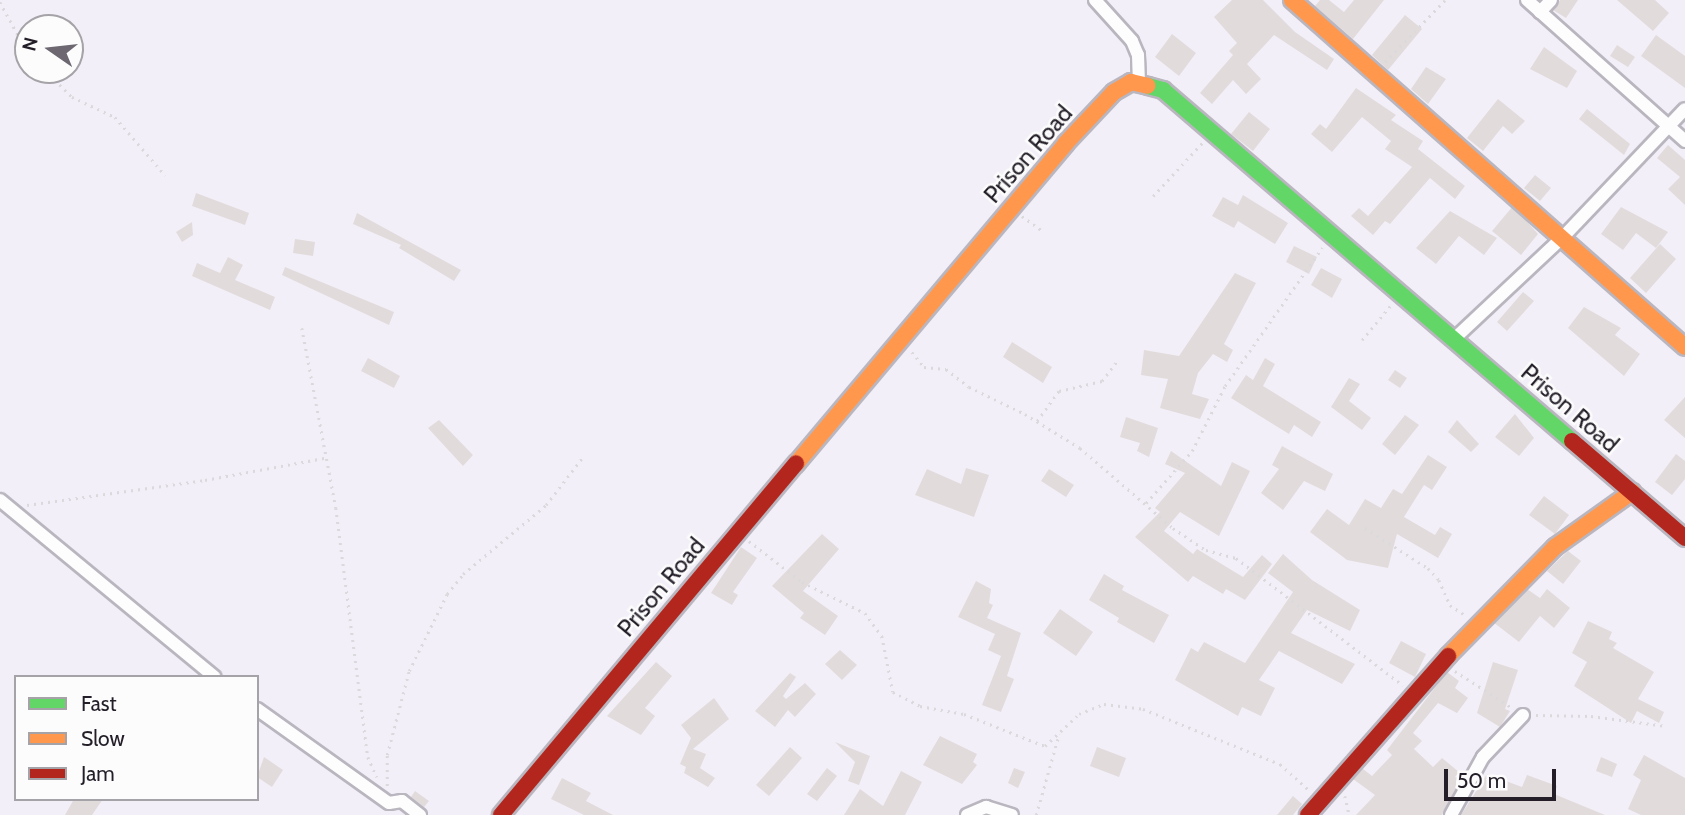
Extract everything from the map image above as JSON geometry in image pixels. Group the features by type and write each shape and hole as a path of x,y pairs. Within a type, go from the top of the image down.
{"street":[{"path":"1095,0 1132,41 1138,55 1139,82"},
{"path":"1292,0 1373,75 1564,236 1685,347"},
{"path":"1527,0 1592,62 1685,141"},
{"path":"1540,12 1551,0"},
{"name":"Prison Road","path":"501,815 1011,208 1114,92 1139,82 1163,90 1685,538"},
{"path":"1454,339 1564,236 1685,109"},
{"path":"1308,815 1412,692 1477,622 1555,547 1632,492"},
{"path":"5,504 213,675"},
{"path":"259,710 388,803 402,802 420,815"},
{"path":"1451,815 1483,757 1523,715"},
{"path":"967,815 986,807 1012,815"}],"path":[{"path":"1373,75 1411,30 1440,9 1445,0"},
{"path":"0,2 14,28"},
{"path":"59,84 72,97 115,117 165,175"},
{"path":"1153,197 1212,132"},
{"path":"1011,208 1044,232"},
{"path":"1146,503 1192,451 1224,386 1332,235"},
{"path":"1362,340 1401,293"},
{"path":"302,328 324,458 336,508 368,757 388,803"},
{"path":"902,337 924,367 946,369 969,387 1037,421 1109,469 1146,503 1206,550 1236,558 1412,692"},
{"path":"1037,421 1059,391 1102,381 1117,361"},
{"path":"5,504 205,481 324,458"},
{"path":"388,803 387,755 409,671 447,594 463,574 546,505 582,458"},
{"path":"1365,528 1428,568 1439,580 1450,605 1477,622"},
{"path":"738,532 802,582 865,613 882,636 893,692 920,706 964,714 1045,746 1079,715 1104,704 1143,709 1280,764 1320,801"},
{"path":"1440,662 1523,715 1591,716 1666,726"},
{"path":"1035,815 1059,734"}],"building":[{"path":"1232,0 1263,0 1295,32 1334,59 1327,70 1274,35 1247,64 1261,79 1246,94 1233,80 1212,104 1200,93 1233,55 1229,51 1237,43 1214,17"},
{"path":"1320,0 1329,0 1344,12 1354,0 1384,0 1353,39 1315,6"},
{"path":"1560,0 1578,0 1566,18 1553,10"},
{"path":"1617,0 1655,0 1669,13 1653,31"},
{"path":"1405,15 1422,29 1388,70 1372,55"},
{"path":"1172,34 1196,53 1179,76 1155,57"},
{"path":"1656,35 1685,56 1685,88 1641,56"},
{"path":"1617,45 1635,57 1628,67 1610,56"},
{"path":"1544,47 1577,71 1567,88 1530,69"},
{"path":"1426,67 1446,79 1428,104 1411,89"},
{"path":"1356,88 1396,115 1391,120 1423,141 1418,149 1465,186 1455,199 1430,178 1390,224 1385,221 1373,235 1351,216 1359,208 1368,216 1412,167 1385,149 1391,141 1362,117 1332,152 1311,134 1320,124 1326,129"},
{"path":"1498,99 1525,121 1512,134 1503,126 1483,151 1467,138"},
{"path":"1587,109 1630,144 1624,155 1579,119"},
{"path":"1249,112 1270,129 1253,151 1231,134"},
{"path":"1668,145 1685,160 1685,205 1668,189 1680,177 1657,158"},
{"path":"1535,175 1551,188 1540,201 1524,188"},
{"path":"196,193 249,213 245,225 192,206"},
{"path":"1243,195 1288,223 1275,244 1238,221 1234,228 1212,216 1223,197 1238,205"},
{"path":"1513,206 1538,234 1521,255 1492,231"},
{"path":"1621,207 1668,232 1656,248 1636,233 1623,250 1601,234"},
{"path":"1450,211 1497,238 1484,255 1459,236 1436,264 1416,248"},
{"path":"357,213 461,270 454,281 399,248 401,245 353,224"},
{"path":"192,222 193,235 182,242 176,232"},
{"path":"295,239 315,242 313,256 293,253"},
{"path":"1660,244 1676,259 1646,293 1630,278"},
{"path":"1294,246 1317,257 1309,274 1286,262"},
{"path":"228,257 243,265 235,280 275,297 270,310 192,276 197,263 220,273"},
{"path":"285,267 394,312 389,325 282,275"},
{"path":"1321,268 1342,279 1332,298 1311,285"},
{"path":"1235,273 1256,283 1224,344 1233,350 1227,362 1213,354 1198,373 1192,394 1209,399 1200,419 1160,408 1168,379 1141,375 1144,350 1179,356"},
{"path":"1523,292 1534,301 1507,331 1497,322"},
{"path":"1584,307 1621,328 1615,335 1640,354 1624,376 1568,328"},
{"path":"1012,342 1052,367 1043,383 1003,357"},
{"path":"368,358 400,376 394,388 361,371"},
{"path":"1265,358 1275,364 1263,386 1321,422 1312,437 1294,425 1289,434 1231,398 1246,375 1253,380"},
{"path":"1395,370 1407,378 1400,388 1388,380"},
{"path":"1349,378 1360,384 1349,401 1371,418 1362,430 1331,407"},
{"path":"1685,397 1685,438 1664,420"},
{"path":"1515,414 1534,438 1519,456 1495,437"},
{"path":"1405,415 1419,425 1395,455 1382,444"},
{"path":"1126,417 1158,428 1149,457 1137,451 1140,443 1120,437"},
{"path":"439,420 473,455 463,466 428,428"},
{"path":"1457,420 1479,444 1471,452 1448,432"},
{"path":"1282,446 1333,474 1325,491 1304,481 1283,510 1261,493 1279,469 1272,465"},
{"path":"1171,451 1221,486 1232,462 1250,471 1219,536 1180,512 1164,531 1193,554 1197,549 1243,577 1262,555 1272,564 1245,600 1226,589 1223,594 1193,576 1188,582 1135,537 1160,512 1155,508 1185,473 1165,464"},
{"path":"1676,454 1685,461 1685,479 1672,495 1655,482"},
{"path":"1428,455 1447,467 1432,490 1424,485 1404,517 1435,535 1440,527 1452,534 1438,558 1397,534 1388,568 1347,560 1310,532 1327,509 1349,525 1365,499 1381,508 1393,489 1402,494"},
{"path":"966,468 989,475 974,517 915,495 927,469 961,484"},
{"path":"1049,469 1074,485 1066,497 1041,481"},
{"path":"1544,496 1569,515 1555,534 1529,515"},
{"path":"822,534 839,549 803,591 838,616 825,635 800,618 804,613 772,586"},
{"path":"741,547 757,558 733,592 738,595 732,605 711,593"},
{"path":"1568,551 1581,561 1563,584 1547,571"},
{"path":"1283,554 1312,580 1360,610 1350,631 1307,610 1291,633 1355,664 1342,684 1279,651 1259,680 1275,688 1261,716 1242,707 1238,716 1175,680 1191,648 1198,652 1204,642 1245,663 1293,592 1268,573"},
{"path":"1104,574 1124,586 1122,590 1169,615 1154,643 1117,622 1119,618 1089,600"},
{"path":"976,581 991,589 989,603 993,605 987,618 1021,633 1007,676 1014,679 1001,712 982,705 1001,656 988,650 995,634 958,617"},
{"path":"1527,589 1540,598 1547,589 1570,608 1554,628 1540,616 1519,642 1493,622"},
{"path":"1060,609 1093,632 1076,656 1043,633"},
{"path":"1588,621 1612,632 1609,639 1617,643 1613,648 1654,672 1638,699 1664,712 1659,723 1637,711 1631,723 1574,686 1587,662 1572,653"},
{"path":"1401,641 1426,654 1415,677 1389,663"},
{"path":"840,650 857,665 842,680 825,664"},
{"path":"656,662 672,676 645,708 655,716 641,735 607,716"},
{"path":"1493,662 1518,670 1505,709 1510,711 1500,727 1477,713"},
{"path":"1447,672 1459,681 1455,688 1468,698 1457,713 1438,703 1413,733 1422,741 1414,749 1433,767 1442,758 1459,772 1455,777 1461,779 1442,815 1356,815 1375,795 1353,779 1363,769 1372,776 1392,755 1387,750"},
{"path":"790,673 796,677 783,696 786,699 805,683 816,694 795,717 788,710 775,727 755,711"},
{"path":"714,698 729,719 693,749 706,754 700,768 715,778 708,787 684,773 686,767 680,764 691,738 681,725"},
{"path":"940,736 977,754 973,762 977,765 962,784 923,765"},
{"path":"835,742 870,756 859,785 848,781 855,762"},
{"path":"790,747 802,758 769,796 756,785"},
{"path":"1097,747 1126,758 1119,777 1090,766"},
{"path":"1644,755 1685,778 1685,815 1641,815 1628,809 1641,780 1633,775"},
{"path":"264,757 283,770 272,787 259,778"},
{"path":"1601,757 1617,764 1612,777 1596,771"},
{"path":"827,768 837,776 817,801 807,794"},
{"path":"1014,768 1025,772 1018,788 1008,783"},
{"path":"901,771 922,782 905,815 844,815 860,789 883,806"},
{"path":"1487,774 1522,787 1527,775 1557,786 1554,794 1605,815 1461,815"},
{"path":"562,778 591,793 586,801 613,815 584,815 551,799"},
{"path":"415,791 429,801 424,807 411,797"},
{"path":"1293,796 1302,804 1293,815 1277,815"},
{"path":"73,801 102,801 92,815 65,815"}],"traffic: fast":[{"path":"1148,86 1163,90 1572,441"}],"traffic: slow":[{"path":"1292,0 1685,347"},
{"path":"796,464 1065,144 1114,92 1131,82 1148,86"},
{"path":"1448,656 1555,547 1632,492"}],"traffic: jam":[{"path":"1572,441 1685,538"},
{"path":"501,815 796,464"},
{"path":"1308,815 1448,656"}]}
